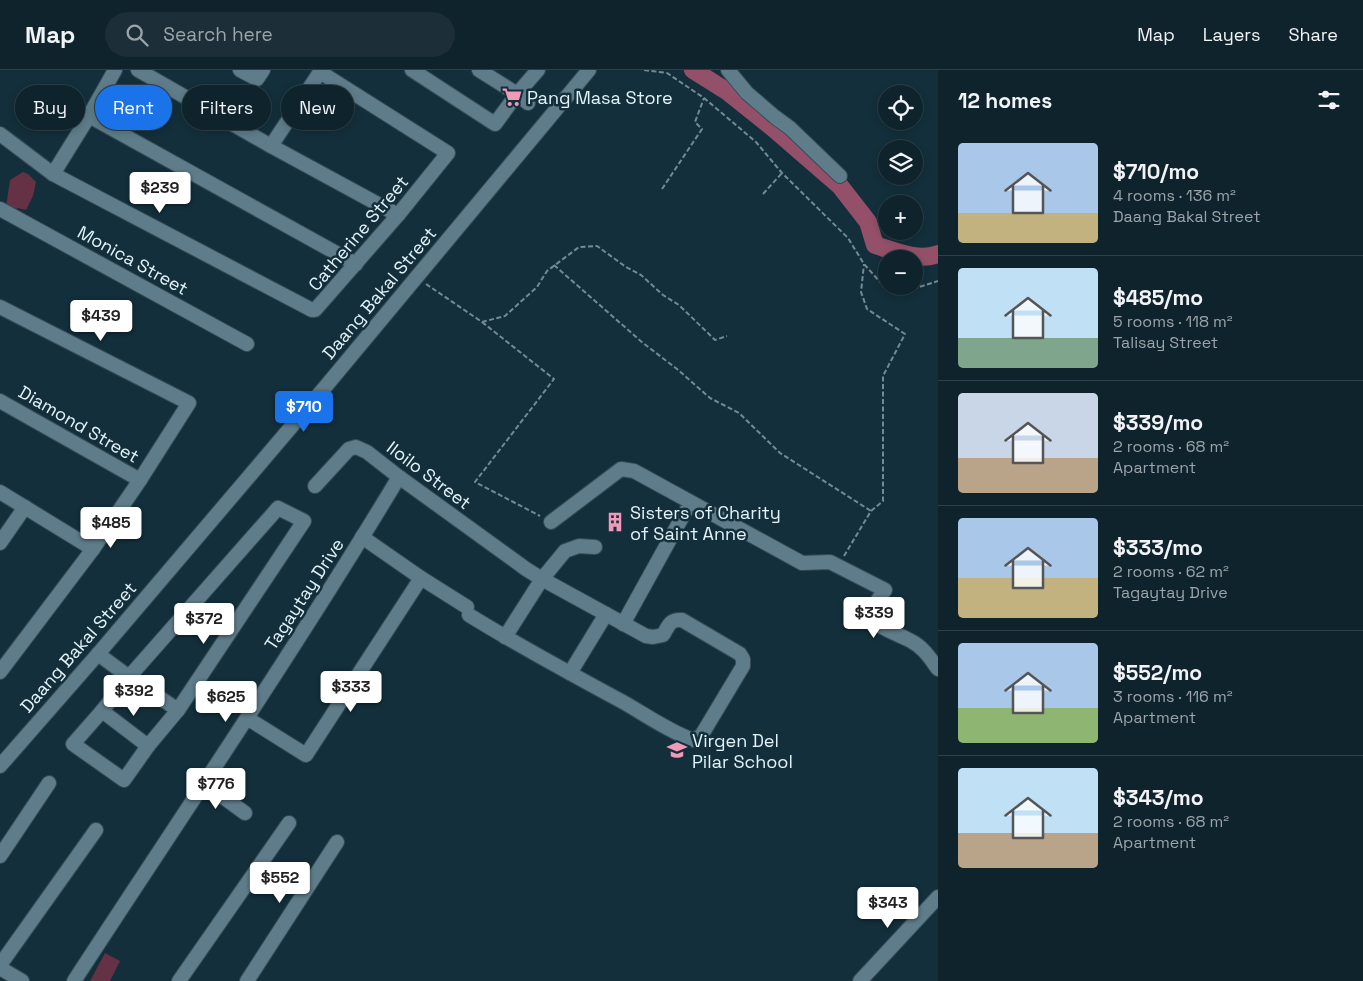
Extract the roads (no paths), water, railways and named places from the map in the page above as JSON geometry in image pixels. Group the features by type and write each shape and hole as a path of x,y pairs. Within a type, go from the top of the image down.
{"street":[{"path":"53,174 115,70"},
{"path":"138,70 271,146 398,214"},
{"path":"240,70 257,80 263,70"},
{"path":"412,70 495,124 522,99 538,70"},
{"path":"479,70 522,99"},
{"path":"728,70 747,93 790,128 840,176"},
{"name":"Catherine Street","path":"0,134 53,174 312,310 317,309 356,264 448,153 320,72 271,146"},
{"name":"Daang Bakal Street","path":"0,766 98,654 416,278 585,74"},
{"path":"89,116 356,264"},
{"name":"Monica Street","path":"0,209 247,344"},
{"path":"0,307 189,403 93,549 0,672"},
{"name":"Diamond Street","path":"0,401 140,480"},
{"name":"Iloilo Street","path":"314,486 348,449 356,447 367,452 526,569 623,624 646,636 653,637 663,635 670,622 675,619 682,620 740,654 743,659 743,666 701,736 693,740 676,733 570,673"},
{"path":"551,522 621,469 634,471 802,563 830,562 885,590 876,602 871,618 872,622 912,642 929,655 938,669"},
{"name":"Tagaytay Drive","path":"74,981 247,718 399,477"},
{"path":"0,492 93,549"},
{"path":"0,543 25,507"},
{"path":"278,508 304,520 178,710 148,746 124,780 73,744 129,677 278,508"},
{"path":"623,624 685,512"},
{"path":"362,537 505,637 570,673 606,614"},
{"path":"505,637 542,579 564,552 579,546 596,547"},
{"path":"247,718 306,755 421,578"},
{"path":"98,654 178,710"},
{"path":"102,711 148,746"},
{"path":"0,856 49,783"},
{"path":"204,783 245,813"},
{"path":"179,981 289,823"},
{"path":"22,981 0,967 96,830"},
{"path":"247,981 337,842"},
{"path":"860,981 938,897"}],"waterway":[{"path":"693,70 728,92 840,186 868,222 875,245 898,253 915,256 923,257 938,254"}],"place":[{"name":"Pang Masa Store","path":"512,97"},
{"name":"Sisters of Charity of Saint Anne","path":"615,522"},
{"name":"Virgen Del Pilar School","path":"677,750"}]}
